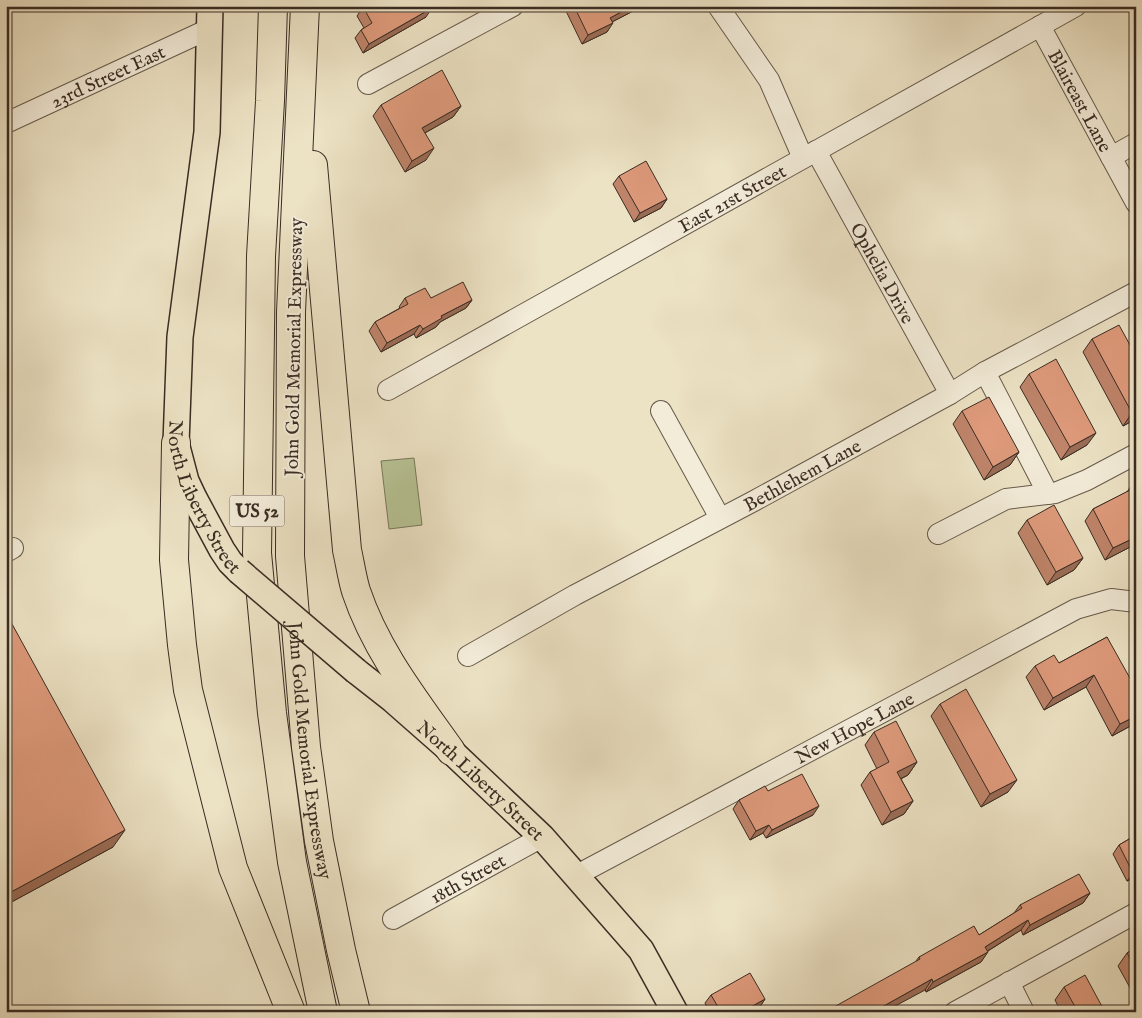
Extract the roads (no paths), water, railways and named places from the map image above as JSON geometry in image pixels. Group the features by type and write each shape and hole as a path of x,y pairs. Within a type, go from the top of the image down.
{"highway":[{"name":"John Gold Memorial Expressway","path":"273,6 270,101 261,256 256,553 272,713 292,862 324,1012"},
{"name":"John Gold Memorial Expressway","path":"305,6 291,312 290,556 306,747 318,832 340,950 356,1012"},
{"path":"303,54 347,550 355,589 369,626 390,666 451,751"},
{"path":"176,443 174,560 188,690 234,868 291,1012"}],"main road":[{"name":"North Liberty Street","path":"210,17 207,132 180,337 176,443 186,481 230,562 451,751 542,837 641,950 675,1012"}],"street":[{"path":"368,84 514,6"},
{"name":"Ophelia Drive","path":"718,6 769,80 950,394"},
{"name":"East 21st Street","path":"388,390 1076,6"},
{"name":"23rd Street East","path":"6,123 210,17"},
{"name":"Blaireast Lane","path":"1040,26 1136,203"},
{"path":"1111,157 1136,142"},
{"name":"Bethlehem Lane","path":"468,656 575,595 1136,292"},
{"path":"985,372 1048,494"},
{"path":"661,411 720,518"},
{"path":"938,534 1006,499 1055,493 1087,480 1136,454"},
{"name":"New Hope Lane","path":"577,875 1076,609 1111,599 1136,602"},
{"name":"18th Street","path":"393,919 542,837"},
{"path":"955,1012 1136,912"},
{"path":"1009,982 1024,1012"}]}
